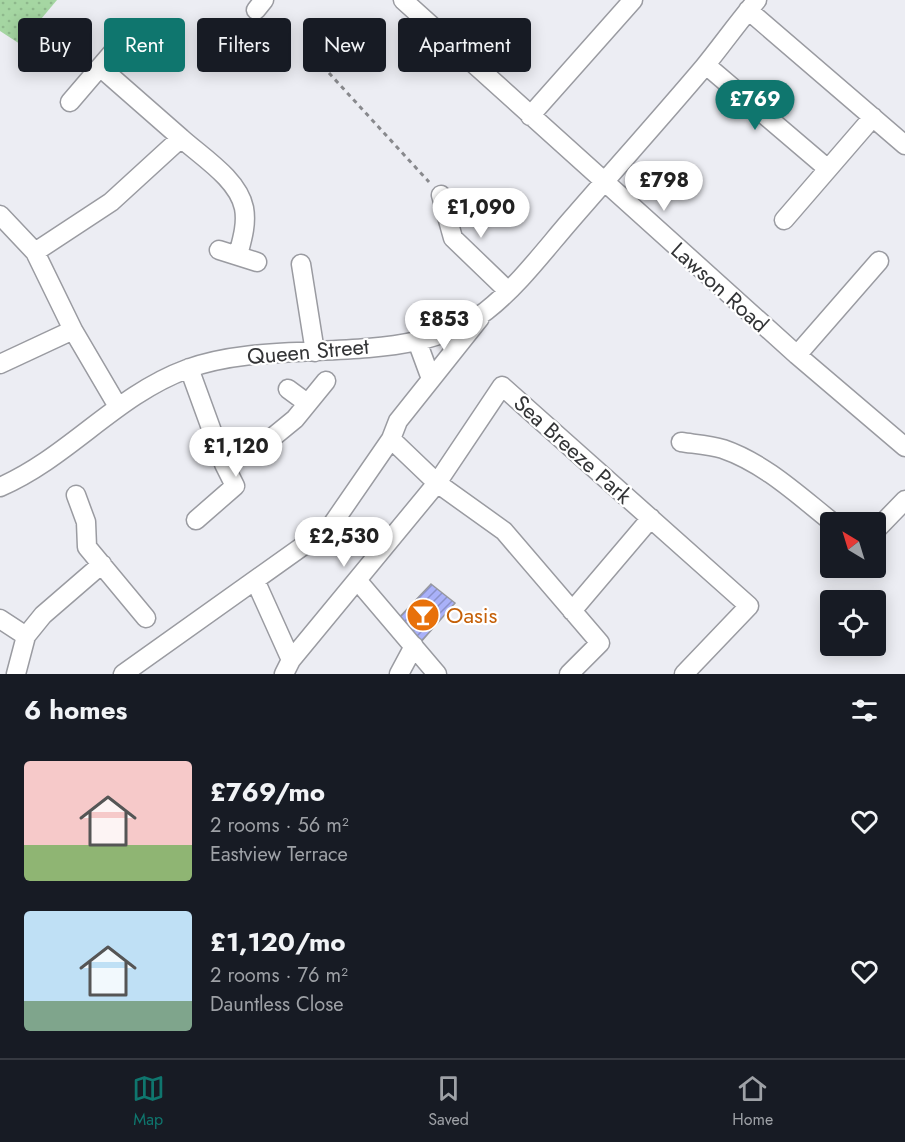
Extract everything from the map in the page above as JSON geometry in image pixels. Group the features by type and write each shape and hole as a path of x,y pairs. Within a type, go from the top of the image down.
{"street":[{"name":"Lawson Road","path":"403,0 797,356 905,447"},
{"path":"530,116 633,0"},
{"path":"753,5 905,145"},
{"name":"Queen Street","path":"0,487 23,477 70,445 117,405 153,383 189,368 236,358 417,341 452,329 485,312 508,291 706,65 753,5"},
{"path":"69,102 104,62"},
{"path":"706,65 828,170"},
{"path":"100,67 224,176 241,199 244,226 238,255"},
{"path":"784,220 873,117"},
{"path":"34,252 111,202 181,138"},
{"path":"441,195 453,238 508,291"},
{"path":"0,215 34,252 73,330 117,405"},
{"path":"219,250 257,262"},
{"path":"797,356 879,261"},
{"path":"301,264 315,352"},
{"path":"123,674 331,526 391,439 398,421 485,312"},
{"path":"0,364 73,330"},
{"path":"417,341 432,379"},
{"path":"189,368 224,464 235,486 196,520"},
{"path":"224,464 273,437 295,419 326,381"},
{"name":"Sea Breeze Park","path":"287,667 437,483 502,386 749,606 684,674"},
{"path":"288,389 307,403"},
{"path":"391,439 437,483 504,531 600,643 568,674"},
{"path":"681,442 722,448 747,460 771,474 820,513"},
{"path":"76,495 86,522 87,546 146,618"},
{"path":"886,520 905,500"},
{"name":"Sea Breeze Park","path":"572,611 651,518"},
{"path":"16,674 26,636 43,615 102,564"},
{"name":"Sea Breeze Park","path":"255,580 287,667"},
{"path":"357,580 437,674"},
{"path":"0,619 26,636"},
{"path":"399,674 414,646"}],"path":[{"path":"329,73 441,195"}],"green space":[{"path":"0,0 57,0 42,18 18,18 18,43 0,31"}],"building":[{"name":"Oasis","path":"431,584 455,603 420,643 394,623"}],"place":[{"name":"Oasis","path":"423,615"}]}
